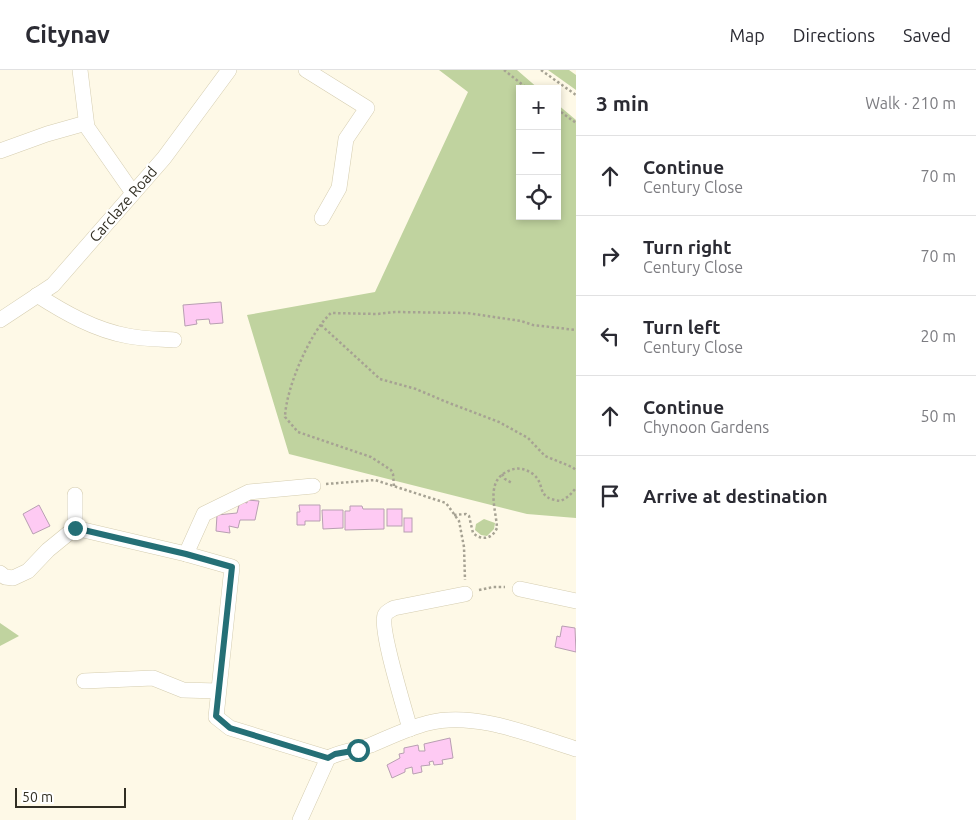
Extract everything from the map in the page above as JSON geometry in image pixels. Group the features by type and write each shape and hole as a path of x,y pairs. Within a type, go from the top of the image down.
{"street":[{"path":"80,70 87,128 133,193"},
{"name":"Carclaze Road","path":"0,320 53,284 164,158 229,70"},
{"path":"306,70 367,108 346,139 339,188 322,218"},
{"path":"0,151 47,134 86,124"},
{"path":"37,295 62,312 111,332 130,337 174,340"},
{"path":"186,554 204,514 249,492 312,486"},
{"path":"75,495 75,528"},
{"path":"75,528 186,554 232,567 216,716 230,728 328,758"},
{"path":"0,573 5,577 13,578 28,571 48,550 75,528"},
{"path":"520,589 576,601"},
{"path":"410,729 385,633 384,616 394,608 465,594"},
{"path":"84,681 153,678 183,690 218,691"},
{"path":"300,820 328,758 335,754 358,750 429,723 456,719 475,721 576,749"}],"path":[{"path":"504,70 523,85"},
{"path":"541,70 576,95"},
{"path":"561,113 576,123"},
{"path":"394,486 391,470 371,457 298,432 285,417 285,406 290,388 311,342 321,324 331,313 440,312 496,316 532,325 576,330"},
{"path":"321,324 380,379 416,388 499,422 528,438 545,456 560,461 576,470"},
{"path":"454,515 466,514 469,516 473,533 480,538 492,535 497,528 493,492 502,474 516,468 529,471 537,478 543,494 555,500 561,501 576,488"},
{"path":"502,474 505,479 512,483"},
{"path":"312,486 375,480 446,503 459,521 464,547 465,594 494,587 520,589"}],"green space":[{"path":"439,70 517,70 534,85 516,85 516,220 561,220 561,107 576,120 576,518 527,514 289,454 247,315 375,292 468,92"},
{"path":"548,70 569,70 576,75 576,90"},
{"path":"484,519 495,523 494,529 487,536 481,535 475,530 476,524"},
{"path":"0,623 19,636 0,646"}],"building":[{"path":"221,302 223,323 210,324 209,319 196,320 197,324 185,326 183,305"},
{"path":"247,500 259,501 255,520 240,520 238,528 229,526 230,533 216,531 217,515 237,513 240,501 247,503"},
{"path":"39,505 50,526 33,534 23,514"},
{"path":"299,505 320,505 320,521 305,521 305,525 297,525 297,512 300,512"},
{"path":"350,506 362,506 363,509 384,509 384,529 345,530 345,511 350,511"},
{"path":"387,509 402,509 402,526 387,526"},
{"path":"322,510 343,510 343,528 323,529"},
{"path":"404,518 412,518 412,532 404,532"},
{"path":"562,626 575,628 576,652 555,647 557,636 560,637"},
{"path":"450,738 453,758 442,760 443,764 434,765 433,761 429,762 430,765 421,766 422,772 413,774 412,767 405,769 405,772 392,778 387,765 400,758 399,754 404,753 404,748 418,745 419,751 425,751 424,744"}],"route":[{"path":"75,528 186,554 232,567 216,716 230,728 328,758 335,754 358,750"}]}
